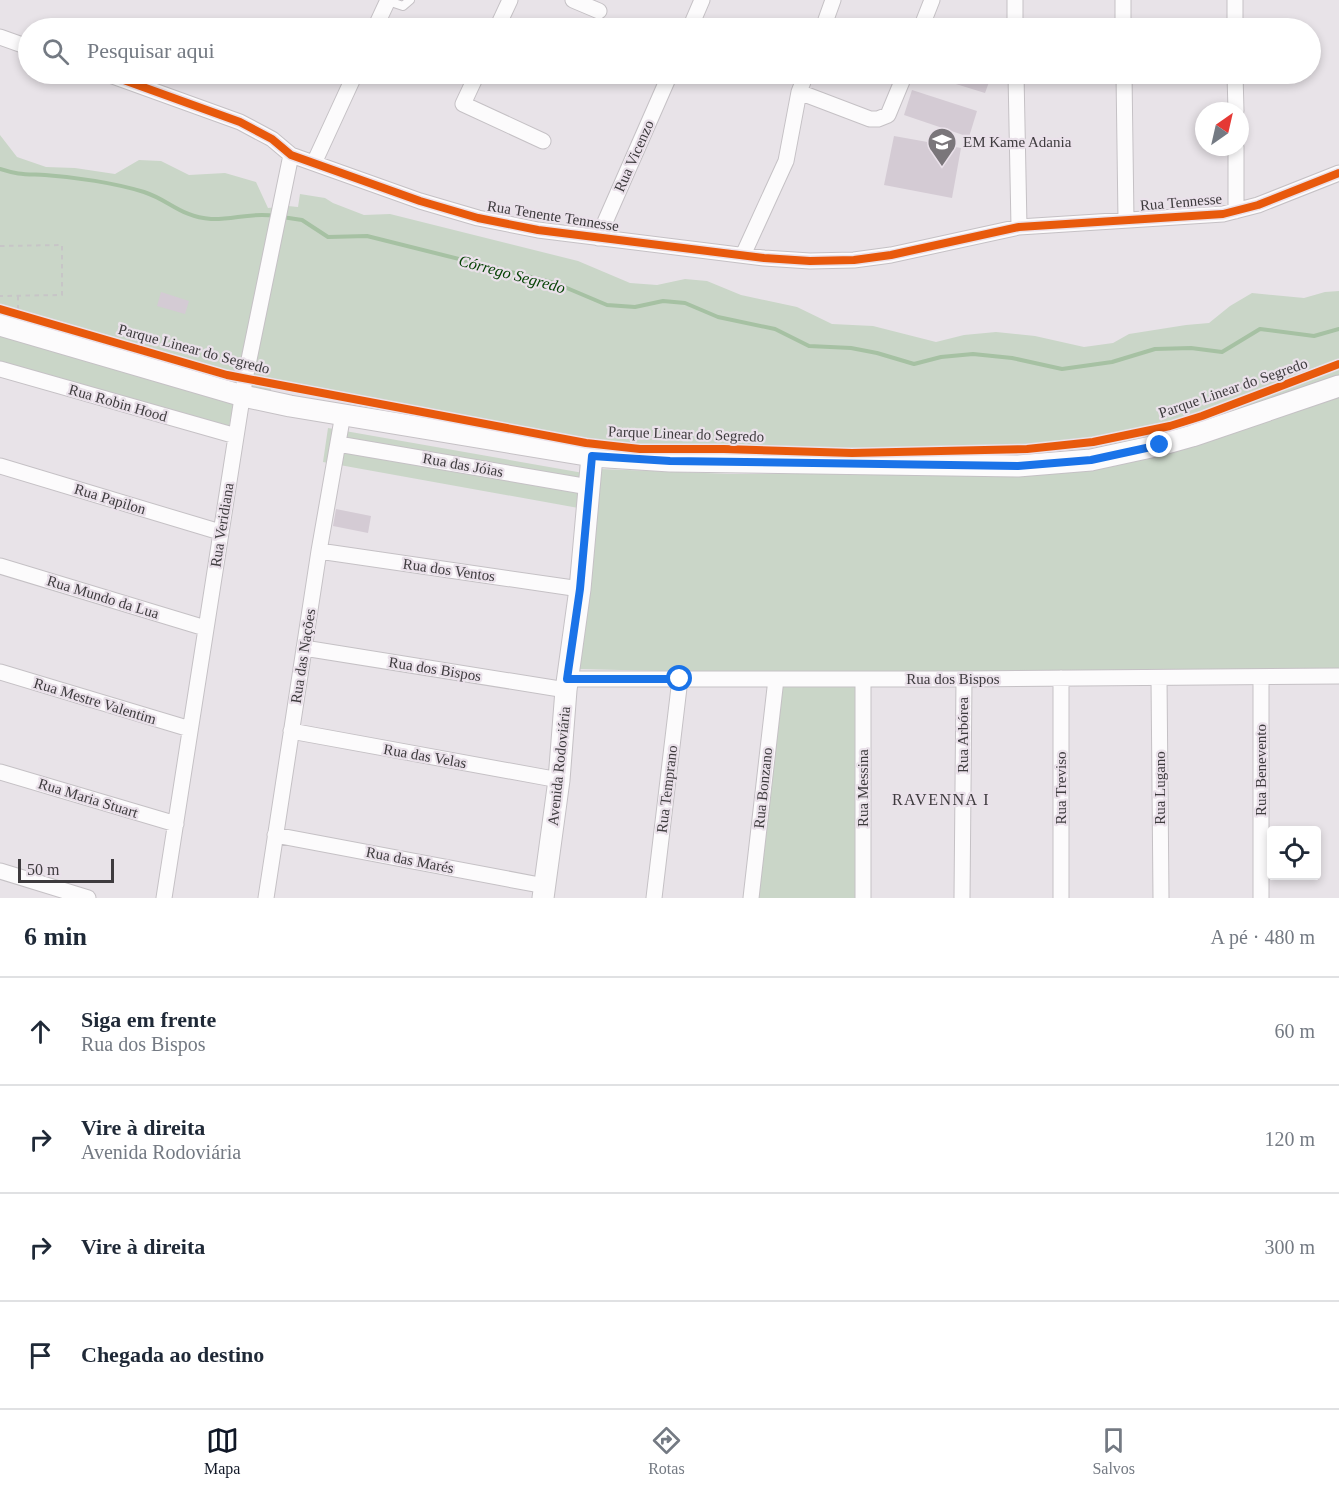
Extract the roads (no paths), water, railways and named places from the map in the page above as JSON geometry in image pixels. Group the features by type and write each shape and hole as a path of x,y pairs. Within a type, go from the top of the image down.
{"main road":[{"path":"5,318 243,396 290,406 592,456 670,461 1018,466 1091,460 1171,442 1339,386"},
{"name":"Avenida Rodoviária","path":"544,892 559,780 592,456"}],"street":[{"path":"502,18 510,0"},
{"path":"573,0 599,11"},
{"path":"694,18 702,0"},
{"path":"827,18 833,0"},
{"path":"925,18 932,0"},
{"path":"1015,0 1015,18"},
{"path":"1123,0 1123,18"},
{"path":"1235,0 1235,18"},
{"path":"380,18 388,1"},
{"path":"0,37 18,43"},
{"name":"Rua Tenente Tennesse","path":"135,84 240,122 272,139 291,155 420,201 478,218 538,230 810,261 854,260 891,255 1019,227"},
{"path":"314,163 350,84"},
{"path":"472,84 463,104 543,141"},
{"name":"Rua Vicenzo","path":"598,238 666,84"},
{"path":"744,255 786,161 802,84"},
{"path":"799,92 870,119 878,119 888,115 901,84"},
{"path":"1016,84 1019,227"},
{"path":"1124,84 1126,220"},
{"path":"1236,84 1236,102"},
{"name":"Rua Veridiana","path":"164,898 236,436 291,155"},
{"path":"1236,156 1236,211"},
{"name":"Rua Tennesse","path":"1019,227 1236,211 1258,205 1339,173"},
{"name":"Rua Robin Hood","path":"0,369 236,436"},
{"name":"Rua das Nações","path":"266,898 319,551 343,414"},
{"name":"Rua das Jóias","path":"338,444 589,487"},
{"name":"Rua Papilon","path":"0,466 220,532"},
{"name":"Rua dos Ventos","path":"319,551 580,589"},
{"name":"Rua Mundo da Lua","path":"0,566 206,628"},
{"name":"Rua dos Bispos","path":"304,648 567,685 680,679 1339,676"},
{"name":"Rua Mestre Valentim","path":"0,672 190,729"},
{"name":"Rua Treviso","path":"1061,678 1062,898"},
{"name":"Rua Lugano","path":"1159,678 1161,898"},
{"name":"Rua Benevento","path":"1261,678 1261,898"},
{"name":"Rua Temprano","path":"654,898 680,679"},
{"name":"Rua Bonzano","path":"751,898 776,679"},
{"name":"Rua Messina","path":"863,679 863,898"},
{"name":"Rua Arbórea","path":"962,898 964,679"},
{"name":"Rua das Velas","path":"291,731 559,780"},
{"name":"Rua Maria Stuart","path":"0,772 176,824"},
{"name":"Rua das Marés","path":"275,835 544,892"},
{"path":"0,872 88,898"}],"lane":[{"path":"388,1 403,6 410,0"}],"waterway":[{"name":"Córrego Segredo","path":"0,169 22,174 82,179 133,189 153,195 183,212 201,218 275,216"},
{"name":"Córrego Segredo","path":"282,217 302,220 328,237 367,236 555,283 607,305 635,307 663,301 685,303 718,317 775,329 809,346 851,348 914,364 941,357 973,354 1012,358 1062,369 1112,362 1155,349 1191,348 1222,352 1260,329 1314,336 1339,329"}],"place":[{"name":"EM Kame Adania","path":"942,168"}],"district":[{"name":"RAVENNA I","path":"941,799"}]}
